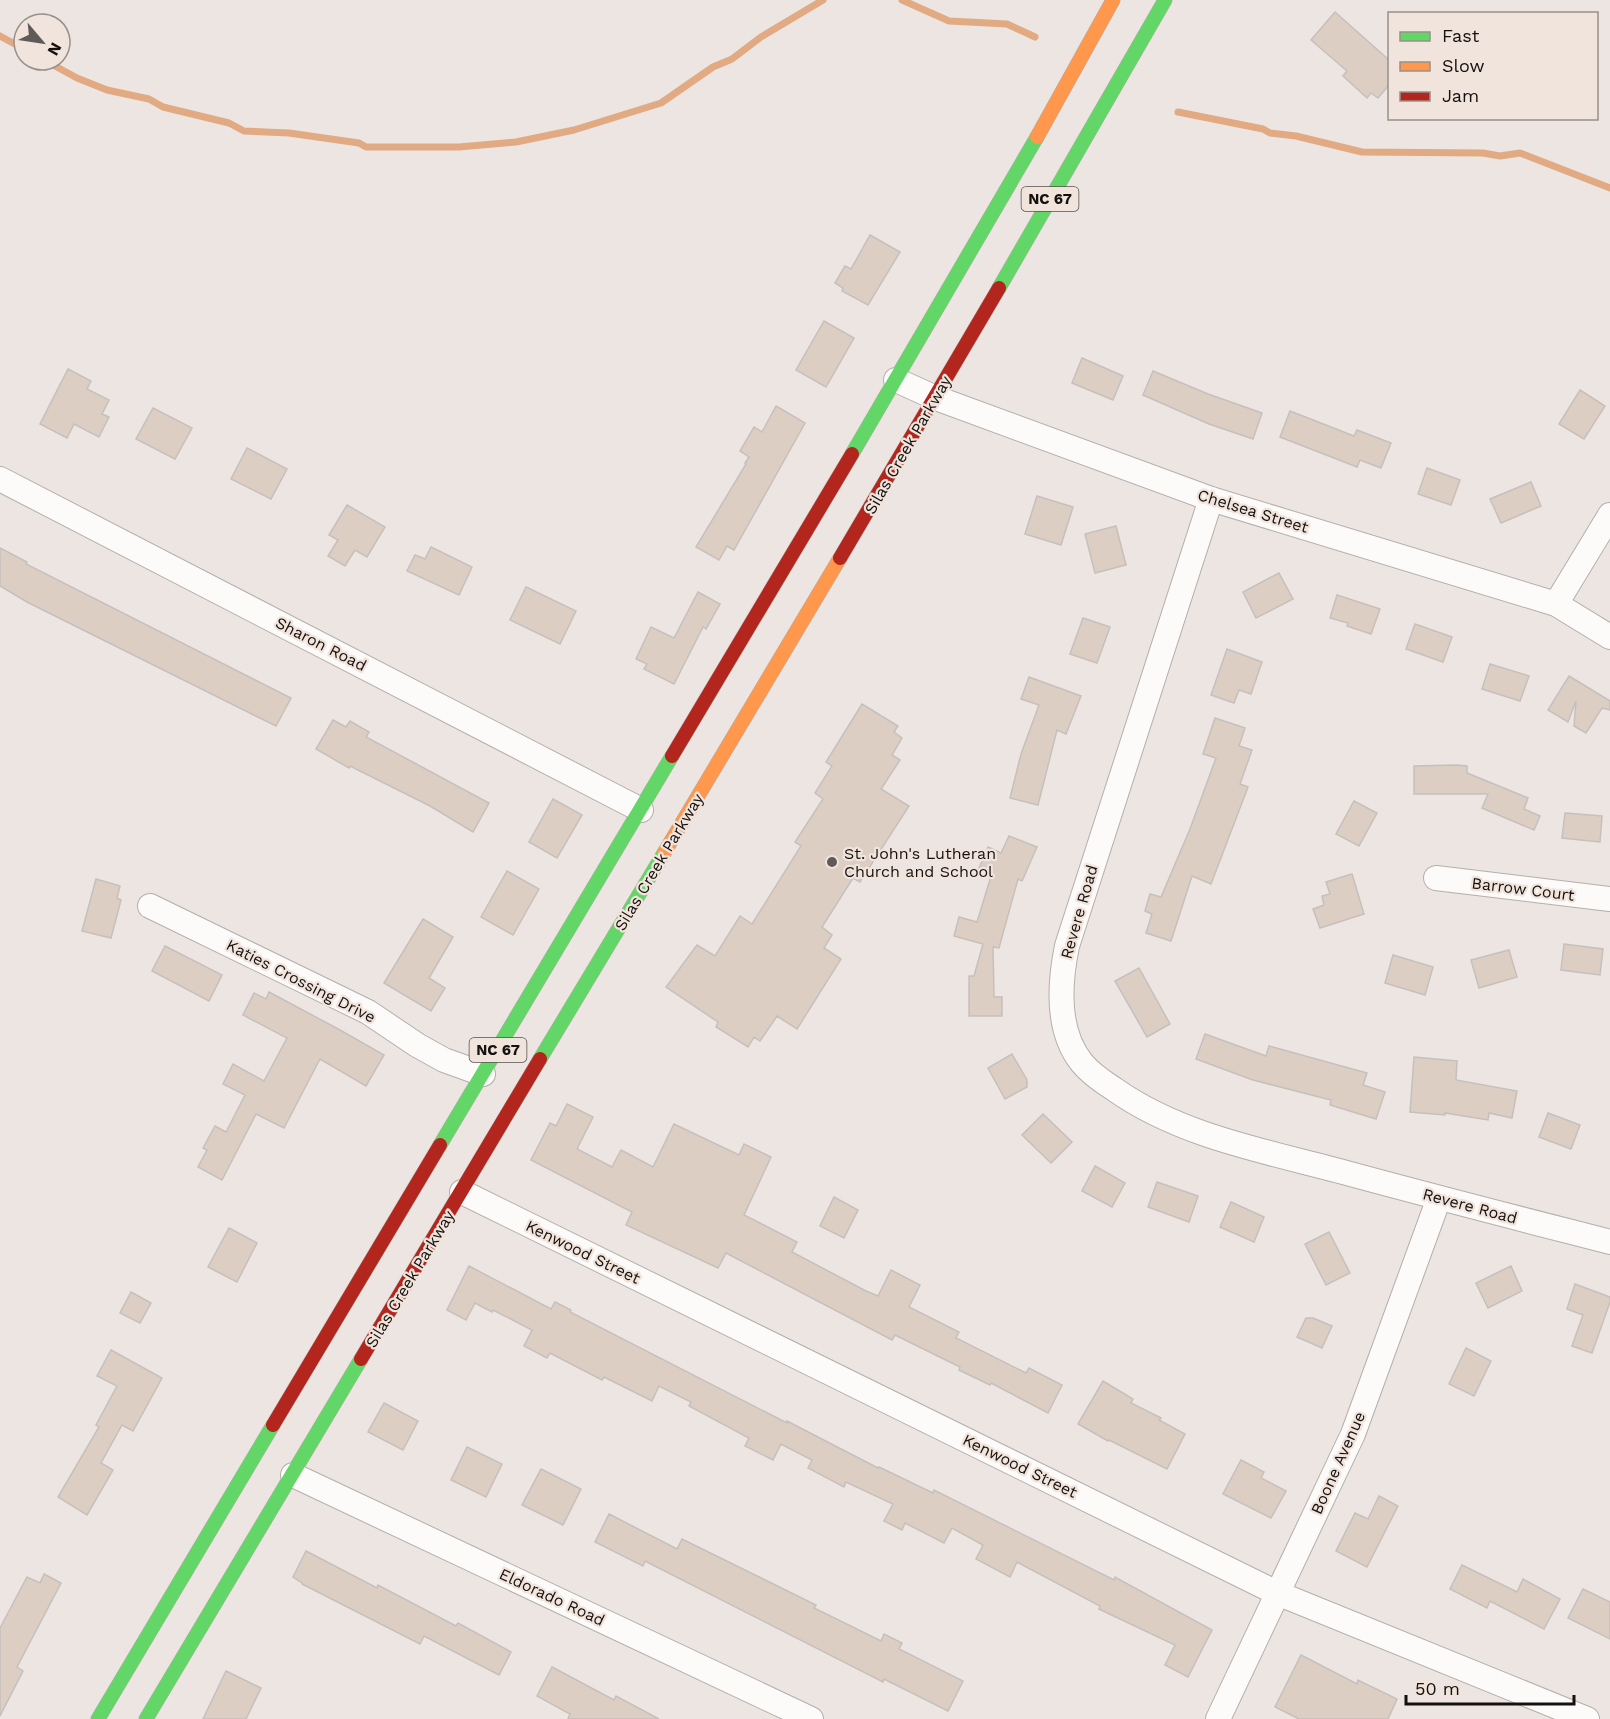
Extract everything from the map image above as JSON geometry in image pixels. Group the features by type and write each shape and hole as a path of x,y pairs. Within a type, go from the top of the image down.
{"main road":[{"name":"NC 67","path":"98,1719 896,380 1043,127 1113,0"},
{"name":"Silas Creek Parkway","path":"146,1719 936,398 1165,0"}],"street":[{"name":"Chelsea Street","path":"896,380 936,398 1211,499 1556,604 1610,637"},
{"name":"Sharon Road","path":"0,479 641,810"},
{"name":"Revere Road","path":"1211,499 1067,946 1061,977 1061,997 1065,1028 1072,1047 1083,1064 1098,1078 1132,1102 1168,1120 1226,1140 1610,1242"},
{"path":"1556,604 1610,515"},
{"name":"Barrow Court","path":"1436,878 1610,900"},
{"name":"Katies Crossing Drive","path":"150,906 368,1012 444,1060 483,1074"},
{"name":"Kenwood Street","path":"462,1192 1277,1593 1587,1719"},
{"name":"Boone Avenue","path":"1218,1719 1353,1434 1439,1198"},
{"name":"Eldorado Road","path":"293,1474 811,1719"}],"building":[{"path":"1335,12 1388,59 1388,86 1378,98 1371,93 1367,98 1343,76 1347,71 1311,40"},
{"path":"870,235 900,252 868,305 842,291 843,288 835,283 845,266 851,269"},
{"path":"824,321 854,338 826,387 796,370"},
{"path":"1082,358 1123,376 1113,400 1072,383"},
{"path":"68,369 91,381 87,389 109,400 102,414 109,417 99,437 74,424 67,438 40,424"},
{"path":"1153,371 1262,413 1253,439 1209,424 1143,395"},
{"path":"1580,390 1605,406 1584,439 1559,424"},
{"path":"776,406 805,423 734,550 727,546 719,560 696,547 746,464 749,457 740,451 754,427 762,432"},
{"path":"153,408 192,428 175,459 136,439"},
{"path":"1290,411 1354,436 1357,430 1391,443 1381,468 1360,460 1357,467 1280,437"},
{"path":"247,448 287,469 271,499 231,479"},
{"path":"1427,468 1460,480 1451,505 1418,494"},
{"path":"1531,482 1541,506 1501,523 1490,499"},
{"path":"1037,496 1073,507 1061,545 1025,534"},
{"path":"347,505 385,527 367,557 355,550 345,566 328,556 338,540 329,535"},
{"path":"1116,526 1126,565 1095,573 1085,534"},
{"path":"431,547 472,567 459,595 407,571 415,555 425,559"},
{"path":"0,548 27,562 26,564 291,698 276,726 27,602 0,586"},
{"path":"1279,573 1293,599 1256,618 1243,592"},
{"path":"526,587 576,611 560,644 510,620"},
{"path":"698,592 720,604 706,629 703,627 674,684 644,669 647,664 636,659 651,627 674,638"},
{"path":"1337,595 1380,609 1371,634 1347,626 1348,623 1330,618"},
{"path":"1083,618 1110,627 1097,663 1070,654"},
{"path":"1415,624 1452,637 1443,662 1406,649"},
{"path":"1227,649 1262,662 1251,694 1239,690 1234,703 1211,695"},
{"path":"1490,664 1529,676 1520,701 1482,689"},
{"path":"1569,676 1610,701 1610,710 1602,708 1586,733 1574,726 1576,701 1568,722 1548,710"},
{"path":"1029,677 1081,696 1066,734 1057,730 1038,805 1010,798 1021,754 1039,705 1021,699"},
{"name":"St. John's Lutheran Church and School","path":"862,704 898,726 894,732 902,738 892,755 900,760 881,789 909,806 860,882 853,878 822,927 832,935 824,948 841,959 797,1029 777,1016 760,1041 754,1037 748,1047 716,1027 718,1022 666,987 697,945 715,956 740,916 752,924 801,846 795,842 823,799 815,793 832,766 826,762"},
{"path":"1215,718 1245,728 1239,746 1252,750 1240,784 1248,787 1211,884 1192,876 1171,941 1146,933 1152,914 1145,911 1150,894 1161,897 1190,829 1216,758 1203,754"},
{"path":"333,720 346,727 350,721 369,732 366,737 489,803 473,832 430,806 350,766 349,768 316,749"},
{"path":"1414,766 1467,766 1467,773 1528,798 1524,809 1540,816 1534,830 1482,808 1488,794 1414,794"},
{"path":"553,799 582,815 557,858 529,842"},
{"path":"1354,801 1377,813 1359,846 1336,834"},
{"path":"1565,813 1602,816 1600,842 1562,838"},
{"path":"1009,836 1037,847 1022,881 1018,879 999,948 993,947 994,997 1002,997 1002,1016 969,1016 969,976 974,976 983,944 954,936 959,917 977,922 992,873 979,868 988,847 1001,853"},
{"path":"507,871 539,889 513,935 481,917"},
{"path":"1352,874 1364,914 1320,928 1313,909 1324,905 1322,896 1330,894 1326,882"},
{"path":"96,879 120,886 117,898 121,900 111,938 82,931"},
{"path":"423,919 453,937 429,978 445,988 431,1011 384,983"},
{"path":"1564,944 1603,949 1600,975 1561,970"},
{"path":"165,946 222,975 209,1001 152,971"},
{"path":"1509,950 1517,977 1479,988 1471,960"},
{"path":"1393,955 1433,967 1425,995 1385,983"},
{"path":"1139,968 1170,1024 1147,1037 1115,981"},
{"path":"269,992 384,1055 366,1086 320,1059 284,1128 256,1114 222,1180 198,1167 207,1150 203,1148 215,1126 226,1132 245,1095 223,1084 233,1064 264,1081 287,1038 243,1015 254,993 266,999"},
{"path":"1205,1034 1266,1056 1269,1046 1367,1073 1363,1085 1385,1092 1376,1119 1330,1105 1331,1100 1253,1080 1196,1059"},
{"path":"1012,1054 1027,1080 1027,1087 1005,1099 988,1068"},
{"path":"1414,1057 1457,1061 1456,1080 1517,1091 1512,1118 1489,1113 1488,1120 1445,1113 1445,1115 1410,1112"},
{"path":"567,1104 593,1117 577,1149 612,1167 621,1150 653,1167 674,1124 739,1155 744,1144 771,1157 744,1215 797,1242 792,1252 878,1296 891,1270 920,1285 909,1307 959,1332 956,1338 1026,1373 1029,1368 1062,1385 1048,1413 991,1383 990,1385 959,1370 960,1367 895,1335 892,1340 726,1253 718,1268 626,1225 632,1212 531,1160 550,1123 556,1126"},
{"path":"1548,1113 1580,1125 1571,1149 1539,1137"},
{"path":"1043,1114 1072,1142 1051,1163 1022,1135"},
{"path":"1095,1166 1125,1183 1112,1207 1082,1191"},
{"path":"1157,1182 1198,1196 1189,1222 1148,1207"},
{"path":"834,1197 858,1210 844,1238 820,1226"},
{"path":"1231,1202 1264,1217 1254,1242 1220,1227"},
{"path":"229,1228 257,1243 237,1282 208,1267"},
{"path":"1329,1232 1350,1273 1326,1285 1305,1244"},
{"path":"469,1266 551,1309 555,1302 571,1310 570,1312 787,1423 787,1421 878,1468 933,1493 934,1490 1114,1580 1115,1577 1212,1630 1188,1677 1165,1665 1175,1645 1099,1609 1100,1606 1017,1562 1010,1577 976,1559 983,1545 952,1528 944,1543 905,1523 902,1530 884,1521 893,1504 846,1482 844,1487 808,1468 812,1460 781,1444 773,1460 745,1446 749,1438 689,1406 691,1402 659,1386 652,1401 604,1377 602,1380 550,1353 547,1358 524,1346 532,1330 493,1310 492,1312 475,1303 466,1320 447,1310"},
{"path":"1511,1266 1522,1291 1488,1308 1476,1283"},
{"path":"1575,1284 1610,1297 1592,1353 1572,1346 1583,1315 1567,1309"},
{"path":"131,1292 151,1303 140,1323 120,1313"},
{"path":"1306,1318 1313,1318 1332,1326 1322,1348 1297,1337"},
{"path":"1466,1348 1491,1361 1474,1396 1449,1384"},
{"path":"111,1350 162,1378 133,1431 122,1425 101,1463 113,1470 87,1515 58,1497 99,1427 96,1425 117,1386 97,1376"},
{"path":"1103,1381 1133,1399 1131,1403 1161,1418 1159,1420 1185,1434 1167,1469 1078,1424"},
{"path":"384,1403 418,1421 403,1450 368,1432"},
{"path":"467,1447 502,1464 486,1497 451,1480"},
{"path":"1241,1460 1264,1472 1261,1478 1286,1491 1271,1518 1223,1494"},
{"path":"541,1469 581,1489 563,1525 522,1505"},
{"path":"1379,1496 1398,1506 1367,1567 1336,1551 1355,1513 1368,1519"},
{"path":"609,1514 677,1549 682,1539 816,1605 814,1608 881,1641 884,1634 902,1643 899,1649 963,1681 948,1711 884,1679 883,1682 645,1561 643,1566 595,1542"},
{"path":"306,1551 456,1626 458,1623 511,1652 499,1675 424,1636 420,1644 302,1584 293,1577"},
{"path":"1462,1565 1517,1592 1523,1579 1560,1599 1544,1629 1490,1601 1487,1608 1450,1589"},
{"path":"44,1574 61,1583 17,1667 23,1671 0,1716 0,1628 27,1577 40,1583"},
{"path":"1583,1589 1610,1602 1610,1639 1568,1618"},
{"path":"1301,1655 1357,1684 1358,1680 1397,1699 1388,1719 1299,1719 1275,1707"},
{"path":"552,1667 614,1700 616,1696 659,1719 568,1719 570,1714 537,1696"},
{"path":"226,1671 261,1688 246,1719 203,1719"}],"waterway":[{"path":"66,72 107,90 149,99 163,107 229,123 244,131 289,133 359,143 366,147 459,147 516,142 574,130 661,103 713,67 732,59 761,37 823,0"},
{"path":"902,0 949,21 1007,24 1035,37"},
{"path":"0,36 12,42"},
{"path":"1178,112 1362,152 1483,153 1500,156 1520,153 1610,188"}],"traffic: fast":[{"path":"999,288 1165,0"},
{"path":"852,454 1037,137"},
{"path":"440,1145 672,756"},
{"path":"540,1059 664,853"},
{"path":"146,1719 361,1359"},
{"path":"98,1719 273,1425"}],"traffic: slow":[{"path":"1037,137 1113,0"},
{"path":"664,853 840,558"}],"traffic: jam":[{"path":"840,558 999,288"},
{"path":"672,756 852,454"},
{"path":"361,1359 540,1059"},
{"path":"273,1425 440,1145"}],"place":[{"name":"St. John's Lutheran Church and School","path":"832,862"}]}
